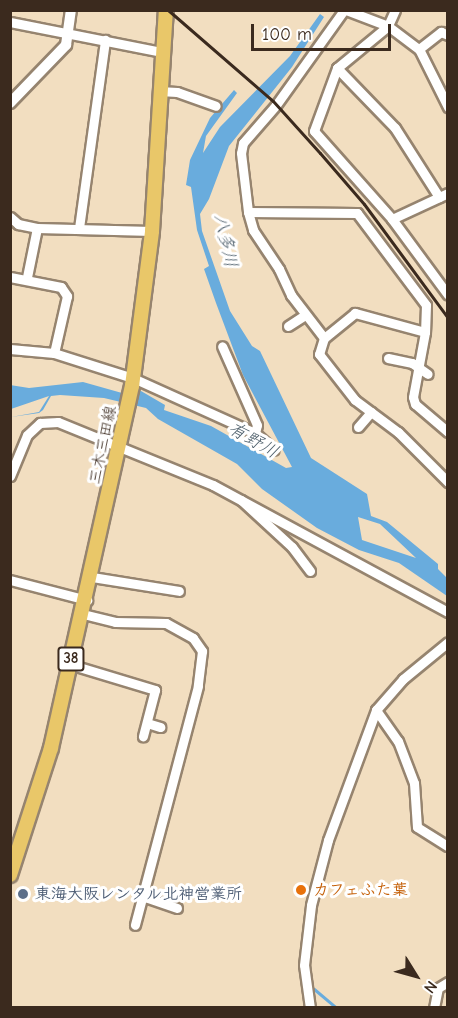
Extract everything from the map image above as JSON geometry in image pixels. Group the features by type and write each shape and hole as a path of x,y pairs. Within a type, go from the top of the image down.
{"main road":[{"name":"三木三田線","path":"10,875 51,748 69,664 87,600 133,382 152,231 161,52 166,10"}],"street":[{"path":"10,103 58,57 70,34 71,10"},
{"path":"324,338 305,315 253,230 248,212 241,153 243,143 276,105 345,10 388,26 419,49 447,107"},
{"path":"395,10 388,26 337,68 314,131 392,219 447,296"},
{"path":"10,22 161,52"},
{"path":"419,49 441,32 447,35"},
{"path":"79,228 105,40"},
{"path":"337,68 395,128 443,195 392,219"},
{"path":"159,91 177,92 216,106"},
{"path":"248,212 357,213 426,305 424,371 415,405 447,432"},
{"path":"10,217 18,224 37,228 152,231"},
{"path":"27,278 37,228"},
{"path":"10,277 27,278 61,287 67,296 54,353"},
{"path":"425,332 355,313 324,338 319,354 355,400 398,432 447,482"},
{"path":"288,326 305,315"},
{"path":"222,346 257,425 255,433"},
{"path":"10,349 54,353 133,382 255,433 274,450"},
{"path":"388,358 424,371"},
{"path":"358,427 371,412"},
{"path":"10,476 27,435 47,421 121,443 240,498 447,612"},
{"path":"240,498 292,547 310,571"},
{"path":"92,577 179,591"},
{"path":"10,580 87,600"},
{"path":"83,615 115,622 166,623 194,638 202,651 198,687 135,925"},
{"path":"310,1008 304,965 311,905 328,840 376,710 403,679 447,642"},
{"path":"69,664 155,690 143,736"},
{"path":"376,710 398,741 414,783 417,826 447,846"},
{"path":"147,723 160,727"},
{"path":"142,896 177,908"},
{"path":"434,1008 438,988 447,982"}],"water":[{"path":"320,14 324,17 292,67 229,146 209,199 200,214 202,231 230,311 252,346 260,351 311,458 367,494 371,516 387,522 438,564 438,569 447,578 447,596 399,563 359,550 317,528 262,489 237,464 158,419 146,408 104,398 60,395 51,396 39,413 11,417 39,412 49,396 11,409 10,385 29,388 83,382 122,393 141,391 165,405 164,410 211,426 286,468 292,467 243,375 204,269 209,266 197,230 191,187 186,185 190,160 210,118 234,90 237,93 206,136 203,153 220,127 290,56","holes":["358,517 380,524 416,558 362,540"]}],"waterway":[{"path":"314,989 337,1008"}],"railway":[{"path":"168,10 273,101 364,204 448,318"}],"place":[{"name":"カフェふた葉","path":"301,890"},
{"name":"東海大阪レンタル北神営業所","path":"23,894"}],"water label":[{"name":"八多川","path":"225,241"},
{"name":"有野川","path":"253,441"}]}
